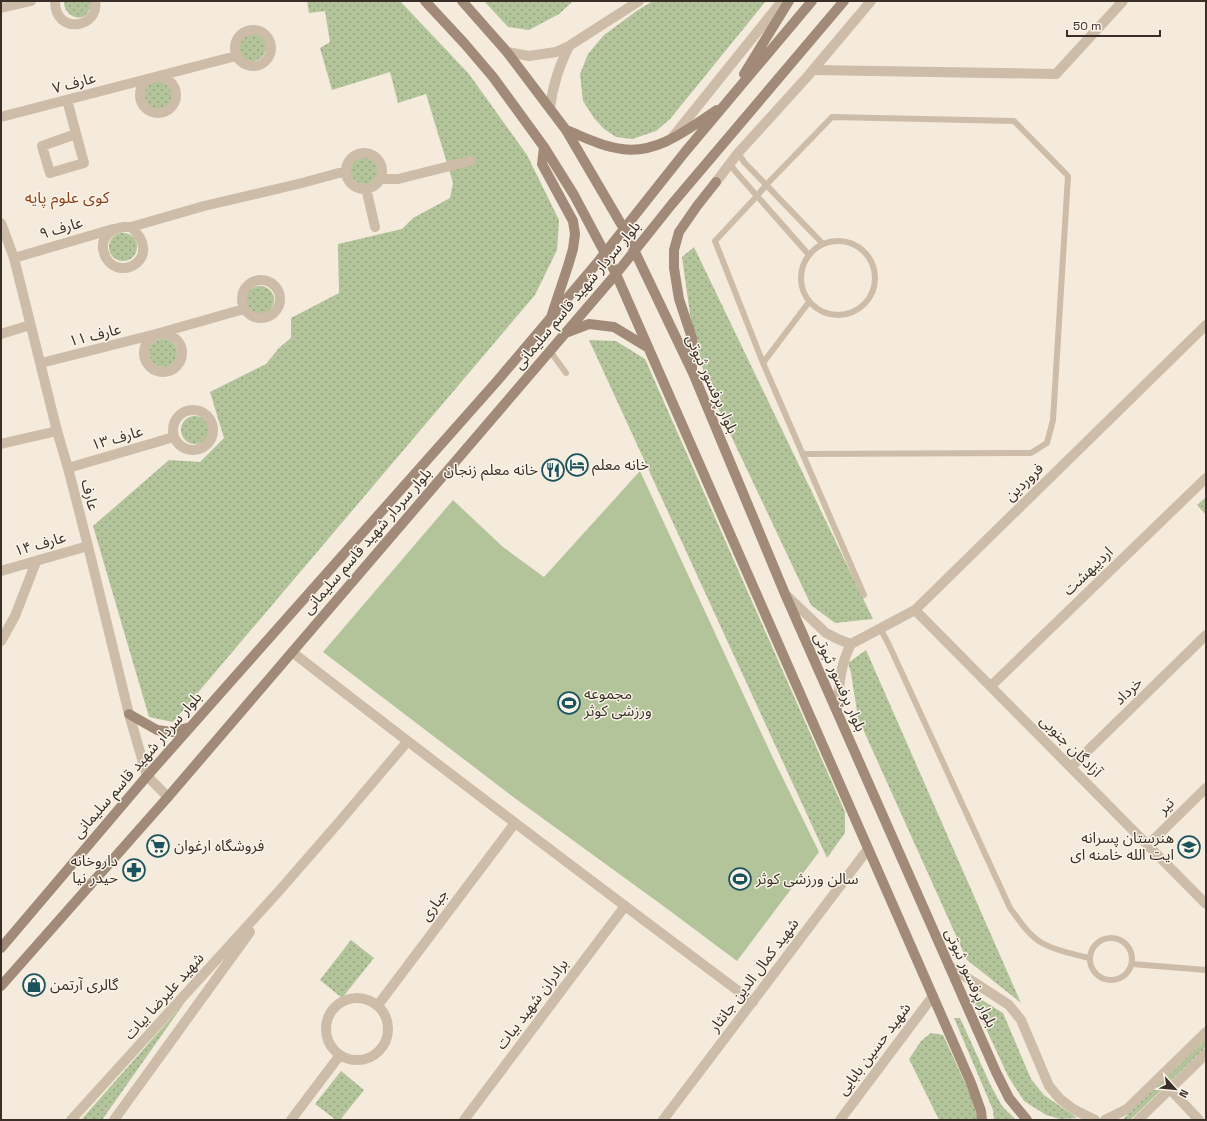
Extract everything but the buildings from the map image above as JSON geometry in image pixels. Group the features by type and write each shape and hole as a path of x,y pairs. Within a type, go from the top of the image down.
{"main road":[{"path":"425,1 493,77 544,147 574,195 616,274 971,1083 981,1111 982,1120"},
{"name":"بلوار پرفسور ثبوتی","path":"462,1 507,52 566,130 624,229 692,373 785,594 996,1072 1010,1098 1027,1120"},
{"path":"566,130 607,146 622,149 643,149 657,146 672,139 725,105 789,1"},
{"name":"بلوار سردار شهید قاسم سلیمانی","path":"1,948 147,776 551,319 725,105 812,1"},
{"name":"بلوار سردار شهید قاسم سلیمانی","path":"1,986 168,796 566,333 635,251 672,204 844,1"},
{"path":"544,147 542,164 572,221 575,234 573,249 551,319"},
{"path":"692,373 692,338 679,299 674,268 674,250 679,232 716,182"},
{"path":"566,333 590,324 614,326 647,347"},
{"path":"129,714 157,730 172,732 190,727"}],"street":[{"path":"1,8 31,1"},
{"path":"55,1 55,8 61,20 74,25 86,22 91,17 95,11 95,1"},
{"path":"507,52 529,56 556,52 569,46 639,1"},
{"path":"672,139 782,1"},
{"path":"716,182 738,153 813,70 871,1"},
{"path":"813,70 1056,74 1123,1"},
{"path":"550,108 552,90 569,46"},
{"name":"عارف ۷","path":"1,117 236,56"},
{"path":"67,100 84,163 50,173 42,146 76,134"},
{"path":"365,153 376,158 379,162 381,173 379,179 376,184 371,187 360,188 354,186 350,182 346,171 350,160 354,156 365,153"},
{"path":"379,179 398,179 470,161"},
{"path":"131,227 141,237 144,243 144,250 138,262 126,268 119,268 108,261 104,255 103,248 103,242 106,236 117,228 131,227 204,206 346,171"},
{"path":"366,188 375,227"},
{"name":"عارف","path":"1,223 14,258 57,431 88,546 129,714 147,776"},
{"name":"عارف ۹","path":"14,258 117,228"},
{"name":"عارف ۱۱","path":"40,363 156,334 244,309"},
{"path":"1,334 30,325"},
{"name":"فروردین","path":"851,644 916,610 1206,325"},
{"path":"195,410 207,415 211,420 213,434 211,440 202,449 188,450 177,443 174,437 174,424 182,413 195,410"},
{"path":"1,444 57,431"},
{"name":"عارف ۱۳","path":"68,468 174,437"},
{"name":"اردیبهشت","path":"991,686 1206,478"},
{"name":"عارف ۱۴","path":"1,571 88,546"},
{"path":"1,641 15,616 36,562"},
{"path":"785,594 826,633 851,644 841,670 836,711"},
{"name":"آزادگان جنوبی","path":"916,610 1206,904"},
{"name":"خرداد","path":"1071,767 1206,635"},
{"path":"292,652 407,742 753,1002"},
{"name":"شهید علیرضا بیات","path":"71,1120 279,891 340,822 407,742"},
{"path":"147,776 168,796"},
{"name":"تیر","path":"1148,845 1206,788"},
{"name":"جباری","path":"378,1005 515,823"},
{"name":"شهید کمال الدین جانثار","path":"663,1120 868,849"},
{"name":"شهید علیرضا بیات","path":"114,1120 279,891"},
{"name":"برادران شهید بیات","path":"464,1120 625,906"},
{"path":"949,966 1009,1005 1021,1020 1049,1086 1060,1099 1073,1109 1095,1120"},
{"name":"شهید حسین بابایی","path":"840,1120 933,996"},
{"path":"357,998 362,998 378,1005 386,1015 389,1029 386,1042 378,1053 366,1059 352,1060 340,1055 329,1042 326,1026 332,1010 346,1000 357,998"},
{"path":"1105,1120 1127,1109 1206,1032"},
{"path":"1138,1120 1206,1054"},
{"path":"291,1120 340,1055"},
{"path":"1170,1089 1199,1120"}],"lane":[{"path":"803,454 1031,453 1047,443 1053,420 1068,176 1014,121 832,118 766,185 715,241 763,362 864,595"},
{"path":"738,153 744,162 823,244"},
{"path":"730,163 735,171 809,255"},
{"path":"835,241 848,242 859,247 868,256 874,268 875,280 872,293 866,303 855,311 843,315 831,315 819,310 809,302 803,291 801,278 803,266 809,255 823,244 835,241"},
{"path":"763,362 809,302"},
{"path":"550,351 566,373"},
{"path":"880,628 893,653 1010,908 1026,929 1041,942 1067,953 1089,958"},
{"path":"1106,938 1120,940 1126,944 1130,950 1132,964 1124,976 1118,980 1104,980 1093,972 1089,958 1090,951 1094,945 1106,938"},
{"path":"1132,964 1206,970"}],"green space":[{"path":"64,1 91,1 91,7 86,15 78,18 74,17 67,11"},
{"path":"307,1 400,1 469,74 527,155 559,220 557,250 535,295 173,722 149,717 93,526 169,460 200,462 224,438 210,392 266,364 279,348 291,338 291,318 339,293 338,244 402,229 413,218 450,198 453,183 426,94 398,103 390,72 332,90 320,48 330,42 325,11 309,13"},
{"path":"484,1 573,1 559,14 529,30 508,27"},
{"path":"653,1 766,1 670,119 656,131 632,139 616,137 604,129 594,118 583,101 580,74 588,54 604,35"},
{"path":"252,33 262,37 266,47 262,57 252,61 242,57 238,47 242,37"},
{"path":"158,81 168,85 172,95 168,105 158,109 148,105 144,95 148,85"},
{"path":"364,156 374,160 378,170 374,180 364,184 354,180 350,170 354,160"},
{"path":"123,233 129,234 133,237 136,241 136,253 133,257 129,260 123,261 117,260 113,257 110,253 109,247 110,241 113,237 117,234"},
{"path":"694,247 873,619 835,623 811,605 707,385 691,321 682,257"},
{"path":"260,286 266,287 270,290 273,294 273,306 270,310 266,313 260,314 254,313 250,310 247,306 246,300 247,294 250,290 254,287"},
{"path":"163,339 169,340 173,343 176,347 176,359 173,363 169,366 163,367 157,366 153,363 150,359 149,353 150,347 153,343 157,340"},
{"path":"589,340 616,341 645,359 845,812 845,833 827,858"},
{"path":"195,416 201,417 205,420 208,424 208,436 205,440 201,443 195,444 189,443 185,440 182,436 181,430 182,424 185,420 189,417"},
{"name":"مجموعه ورزشی کوثر","path":"640,471 771,754 819,852 737,961 516,799 323,652 453,500 503,547 544,577"},
{"path":"1206,497 1206,515 1197,505"},
{"path":"866,650 1021,1003 967,960 858,718 848,663"},
{"path":"351,940 374,958 342,998 320,980"},
{"path":"969,992 1003,1013 1031,1079 1044,1095 1077,1118 1060,1119 1046,1115 1024,1101 1008,1076"},
{"path":"185,1002 102,1120 81,1120"},
{"path":"954,1018 960,1018 991,1086 1002,1106 1016,1120 994,1120 993,1110"},
{"path":"931,1033 943,1035 972,1098 978,1120 939,1120 909,1059 921,1041"},
{"path":"1206,1039 1206,1047 1130,1120 1122,1120"},
{"path":"341,1071 364,1090 340,1120 336,1120 315,1104"}],"place":[{"name":"خانه معلم","path":"577,465"},
{"name":"خانه معلم زنجان","path":"553,470"},
{"name":"مجموعه ورزشی کوثر","path":"569,703"},
{"name":"فروشگاه ارغوان","path":"158,846"},
{"name":"هنرستان پسرانه ایت الله خامنه ای","path":"1189,847"},
{"name":"داروخانه حیدر نیا","path":"134,870"},
{"name":"سالن ورزشی کوثر","path":"740,879"},
{"name":"گالری آرتمن","path":"34,985"}],"district":[{"name":"کوی علوم پایه","path":"67,197"}]}
